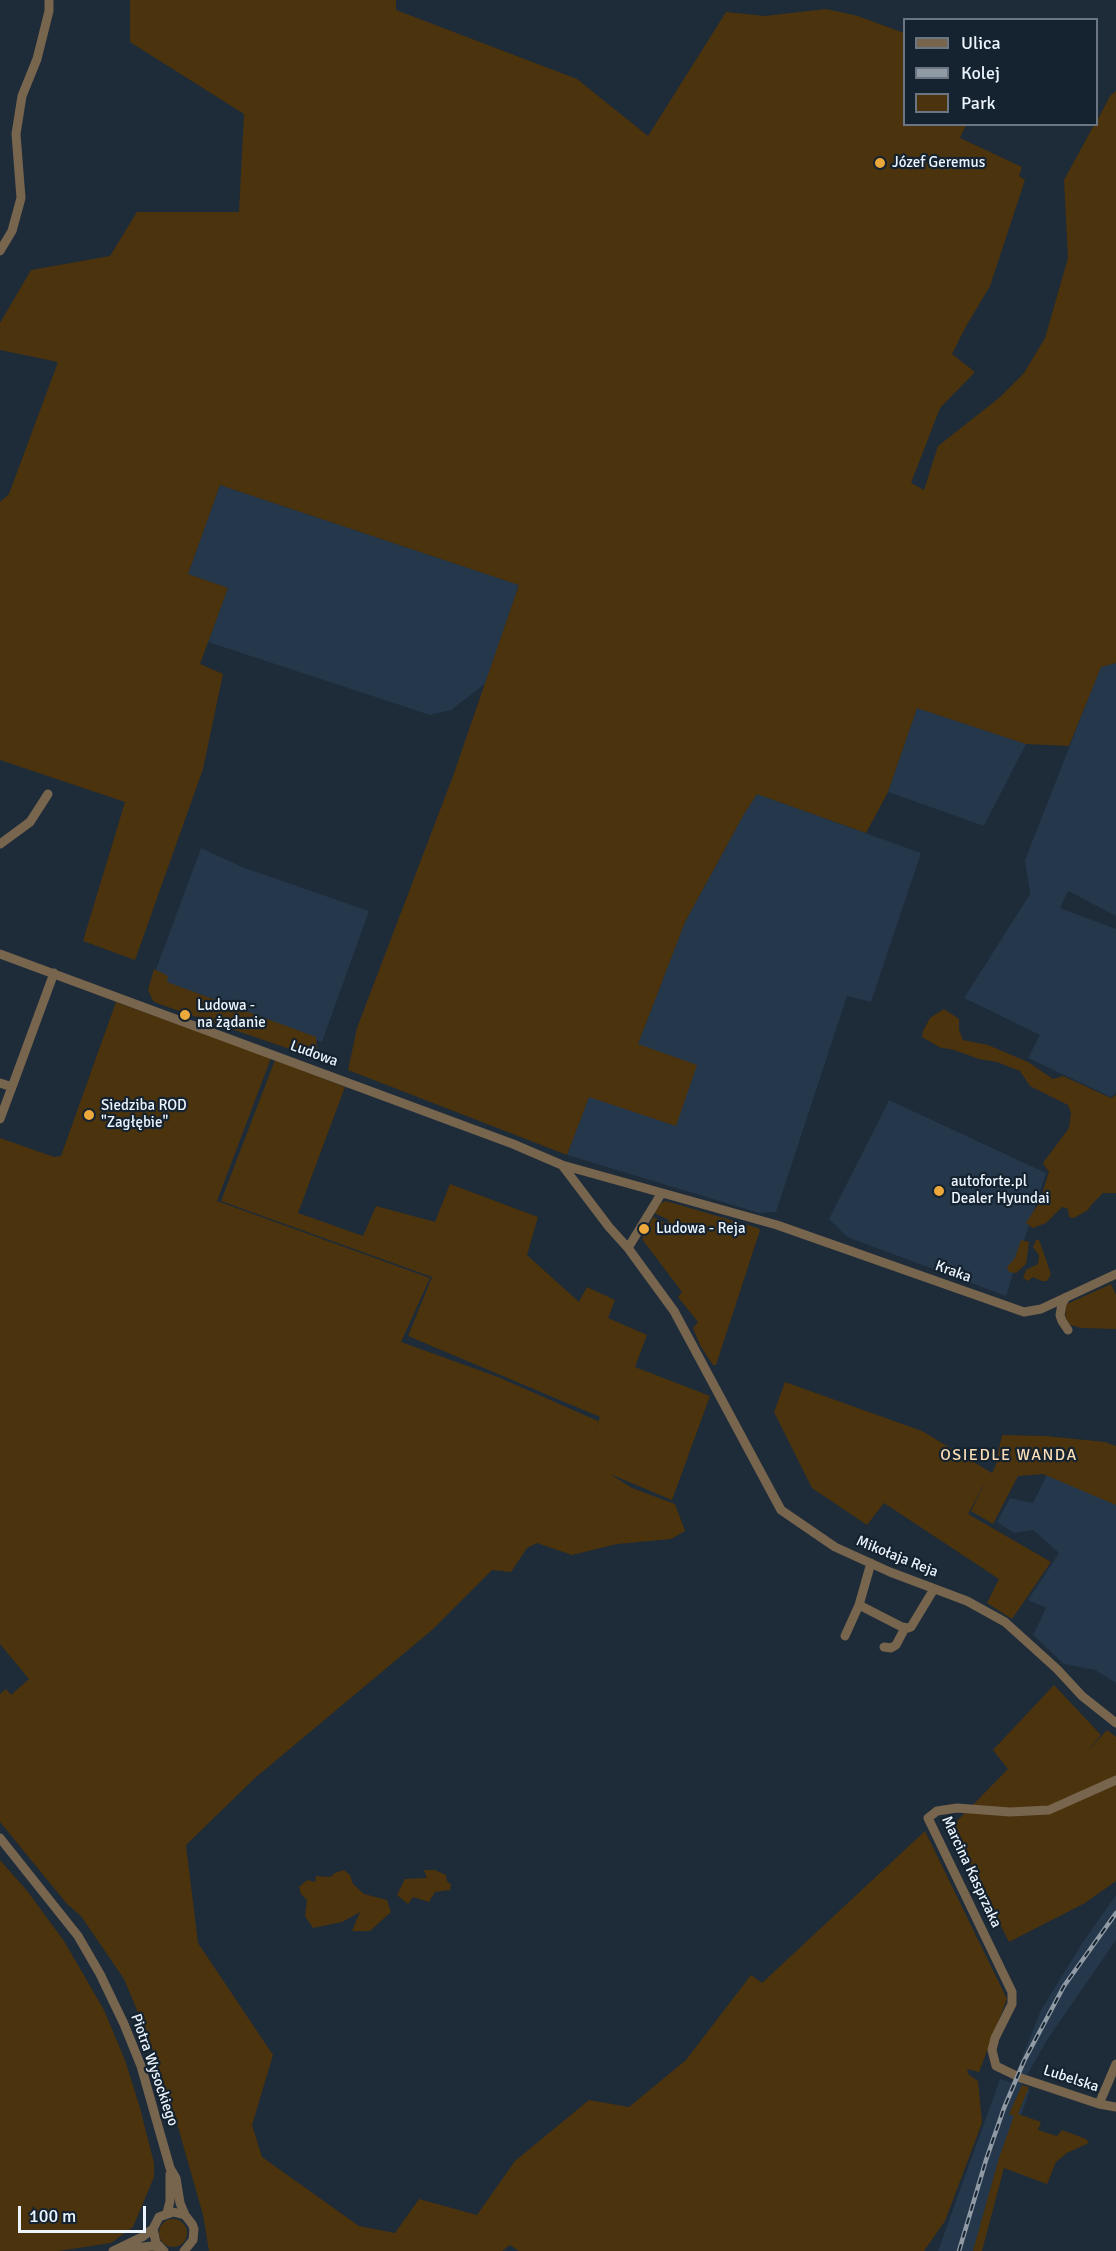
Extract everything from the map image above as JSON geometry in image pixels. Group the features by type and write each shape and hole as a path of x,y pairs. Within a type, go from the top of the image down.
{"street":[{"path":"0,251 12,231 21,198 16,134 22,96 37,59 49,11 49,0"},
{"path":"0,844 30,822 48,794"},
{"name":"Ludowa","path":"0,954 513,1144 562,1165 777,1225"},
{"path":"0,1119 54,973"},
{"path":"0,1083 12,1087"},
{"name":"Ludowa","path":"562,1165 609,1227 628,1248 674,1311 712,1378"},
{"path":"628,1248 661,1194"},
{"name":"Kraka","path":"777,1225 1024,1312 1041,1309 1116,1274"},
{"path":"1066,1297 1060,1315 1068,1330"},
{"name":"Mikołaja Reja","path":"712,1378 781,1510 835,1547 967,1601 1005,1622 1057,1669 1082,1696 1116,1724"},
{"path":"845,1636 859,1605 871,1563"},
{"path":"859,1605 905,1628 911,1627 934,1589"},
{"path":"884,1647 891,1648 896,1645 905,1628"},
{"name":"Marcina Kasprzaka","path":"1017,2076 996,2066 993,2050 995,2038 1012,2004 1012,1992 928,1818 937,1811 957,1808 1010,1812 1048,1810 1116,1780"},
{"name":"Piotra Wysockiego","path":"0,1838 78,1936 100,1974 124,2024 137,2055 170,2168 176,2178 180,2203 194,2229 188,2249"},
{"path":"1099,2104 1116,2064"},
{"name":"Lubelska","path":"1017,2076 1099,2104 1116,2107"},
{"name":"Piotra Wysockiego","path":"167,2213 170,2201 170,2168"},
{"path":"115,2250 142,2237 153,2229 159,2217 167,2213 185,2215"},
{"path":"153,2229 154,2239 161,2249"},
{"path":"115,2250 152,2246 161,2249"}],"shaded area":[{"path":"220,485 519,585 485,684 451,710 430,715 208,642 228,588 188,574"},
{"path":"1116,663 1116,916 1068,891 1060,908 1116,929 1116,1092 1111,1097 1028,1058 1040,1035 964,998 1030,894 1025,860 1101,666"},
{"path":"917,708 1026,744 984,826 888,792"},
{"path":"757,794 921,853 871,1002 847,996 776,1212 759,1213 567,1155 589,1096 676,1126 638,1044 685,922"},
{"path":"201,848 242,867 369,911 322,1042 152,980"},
{"path":"889,1100 1046,1173 1006,1296 847,1237 829,1219"},
{"path":"1049,1470 1116,1497 1116,1683 1095,1670 1064,1664 1033,1635 1046,1608 1028,1600 1059,1553 1033,1530 1014,1533 997,1522 1010,1498 1033,1503"},
{"path":"1116,1895 1116,1940 1047,2040 1021,2086 1030,2090 990,2205 978,2251 938,2251 1000,2079 1012,2083 1041,2010 1081,1945"}],"green space":[{"path":"130,0 396,0 396,10 577,79 648,136 726,12 765,16 826,9 858,16 903,33 903,126 966,126 960,138 1022,167 1019,176 1025,180 990,286 952,354 975,372 940,408 911,483 924,490 938,446 999,398 1024,373 1045,338 1068,258 1064,180 1093,126 1098,126 1098,120 1110,96 1116,91 1116,663 1101,667 1069,746 1026,744 917,708 888,792 866,833 757,794 685,922 638,1044 697,1065 676,1126 589,1097 567,1155 348,1070 357,1028 453,776 519,585 220,485 188,574 228,588 200,664 223,674 203,769 135,960 83,941 125,802 0,760 0,502 9,494 58,362 0,350 0,323 31,270 110,256 137,212 239,212 244,114 130,42"},
{"path":"154,969 168,976 167,982 316,1037 317,1051 314,1056 310,1056 153,1001 148,990"},
{"path":"116,1002 271,1058 217,1201 430,1278 401,1342 498,1377 598,1421 595,1430 600,1417 408,1336 432,1277 221,1201 275,1060 345,1087 298,1213 363,1236 376,1206 435,1222 450,1184 538,1217 527,1255 579,1302 587,1287 615,1300 608,1318 647,1335 635,1367 710,1396 672,1500 610,1474 632,1488 675,1504 685,1531 671,1539 617,1544 572,1555 537,1543 527,1548 511,1572 492,1570 432,1630 255,1778 186,1845 198,1943 273,2055 252,2125 262,2157 359,2226 395,2233 419,2199 477,2215 515,2161 589,2100 629,2107 686,2060 751,1975 762,1983 925,1831 1007,1999 979,2072 967,2069 969,2075 978,2081 982,2123 945,2221 924,2251 519,2251 510,2245 502,2251 209,2251 203,2215 176,2120 149,2039 124,1979 81,1916 67,1904 0,1822 0,1694 6,1689 11,1695 29,1679 0,1644 0,1138 54,1157 61,1156"},
{"path":"944,1009 959,1019 959,1030 963,1040 988,1045 1028,1062 1053,1079 1063,1076 1111,1098 1116,1095 1116,1193 1103,1193 1088,1210 1074,1218 1069,1217 1068,1209 1062,1207 1046,1223 1033,1228 1026,1223 1039,1203 1049,1172 1043,1163 1069,1128 1071,1113 1068,1105 1030,1086 1020,1071 997,1062 941,1048 922,1037 930,1018"},
{"path":"666,1201 760,1230 716,1365 713,1365 700,1345 693,1328 698,1322 678,1297 682,1292 642,1239 653,1217 667,1224 669,1220 654,1213 661,1203"},
{"path":"1021,1240 1029,1242 1026,1264 1016,1273 1009,1272 1007,1267 1015,1258"},
{"path":"1036,1240 1039,1240 1051,1274 1047,1281 1033,1277 1028,1281 1023,1278 1026,1270 1038,1264 1039,1255 1033,1247"},
{"path":"1111,1284 1116,1295 1116,1329 1081,1328 1071,1325 1066,1320 1067,1304"},
{"path":"785,1382 922,1431 992,1473 1002,1435 1045,1436 1105,1442 1116,1446 1116,1505 1043,1474 1018,1476 993,1524 971,1511 987,1479 968,1514 1051,1562 1012,1619 987,1603 999,1579 884,1503 867,1525 812,1488 774,1412"},
{"path":"1054,1685 1101,1735 1086,1753 1107,1730 1116,1737 1116,1881 1085,1903 1009,1942 951,1827 1008,1769 993,1750"},
{"path":"0,1860 28,1892 64,1941 104,2010 125,2060 140,2108 154,2163 154,2177 133,2227 111,2243 58,2251 0,2251"},
{"path":"344,1870 350,1875 353,1884 364,1894 387,1900 391,1912 370,1931 352,1931 360,1912 342,1922 313,1928 305,1916 307,1900 301,1894 299,1887 307,1880 315,1882 316,1876 330,1877"},
{"path":"424,1870 435,1870 446,1875 451,1885 450,1890 435,1892 429,1902 413,1897 408,1904 397,1895 405,1879 427,1878"},
{"path":"1022,2085 1029,2087 1018,2114 1041,2122 1038,2130 1057,2136 1062,2130 1086,2139 1089,2143 1067,2153 1056,2162 1047,2184 1004,2168 982,2251 973,2251 999,2158 1014,2116 1009,2114"},
{"path":"173,2219 183,2223 187,2233 183,2243 173,2247 163,2243 159,2233 163,2223"}],"railway":[{"path":"959,2251 986,2160 1004,2108 1024,2061 1064,1986 1116,1913"}],"place":[{"name":"Józef Geremus","path":"880,163"},
{"name":"Ludowa - na żądanie","path":"185,1015"},
{"name":"Siedziba ROD \"Zagłębie\"","path":"89,1115"},
{"name":"autoforte.pl Dealer Hyundai","path":"939,1191"},
{"name":"Ludowa - Reja","path":"644,1229"}],"district":[{"name":"OSIEDLE WANDA","path":"1009,1456"}]}
